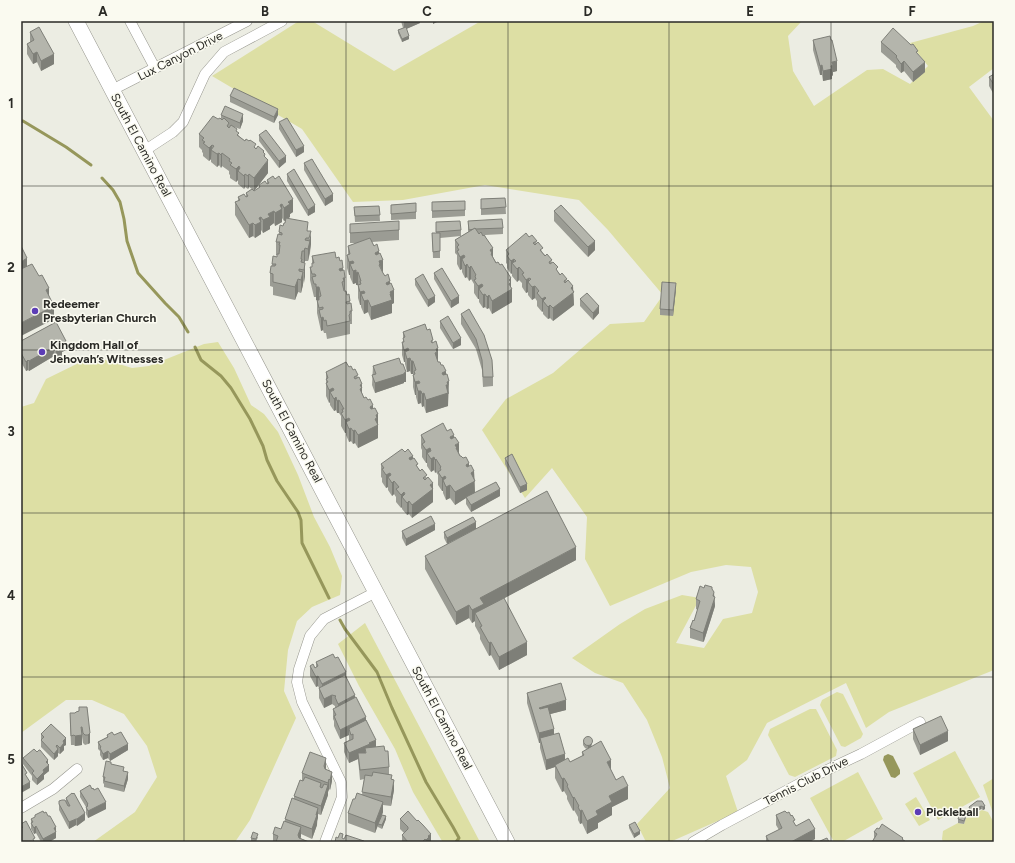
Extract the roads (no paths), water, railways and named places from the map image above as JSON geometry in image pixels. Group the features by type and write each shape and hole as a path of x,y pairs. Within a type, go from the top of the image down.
{"main road":[{"name":"South El Camino Real","path":"76,21 507,842"}],"street":[{"path":"130,21 155,68"},
{"name":"Lux Canyon Drive","path":"112,90 248,21"},
{"path":"144,151 173,132 183,122 205,74 224,52 282,21"},
{"path":"325,842 342,797 341,782 302,702 297,682 299,670 310,636 324,619 376,592"},
{"name":"Tennis Club Drive","path":"693,842 704,839 722,824 812,777 861,754 920,722"},
{"path":"21,808 53,789 77,769"}],"waterway":[{"path":"21,121 66,147 91,165"},
{"path":"102,178 113,190 120,202 127,241 138,273 179,317 188,332"},
{"path":"195,347 201,360 221,376 231,388 250,419 277,481 298,512 301,520 302,543 329,598"},
{"path":"340,620 377,672 426,782 459,838 456,842"}],"place":[{"name":"Redeemer Presbyterian Church","path":"35,311"},
{"name":"Kingdom Hall of Jehovah’s Witnesses","path":"42,352"},
{"name":"Pickleball","path":"918,812"}]}
